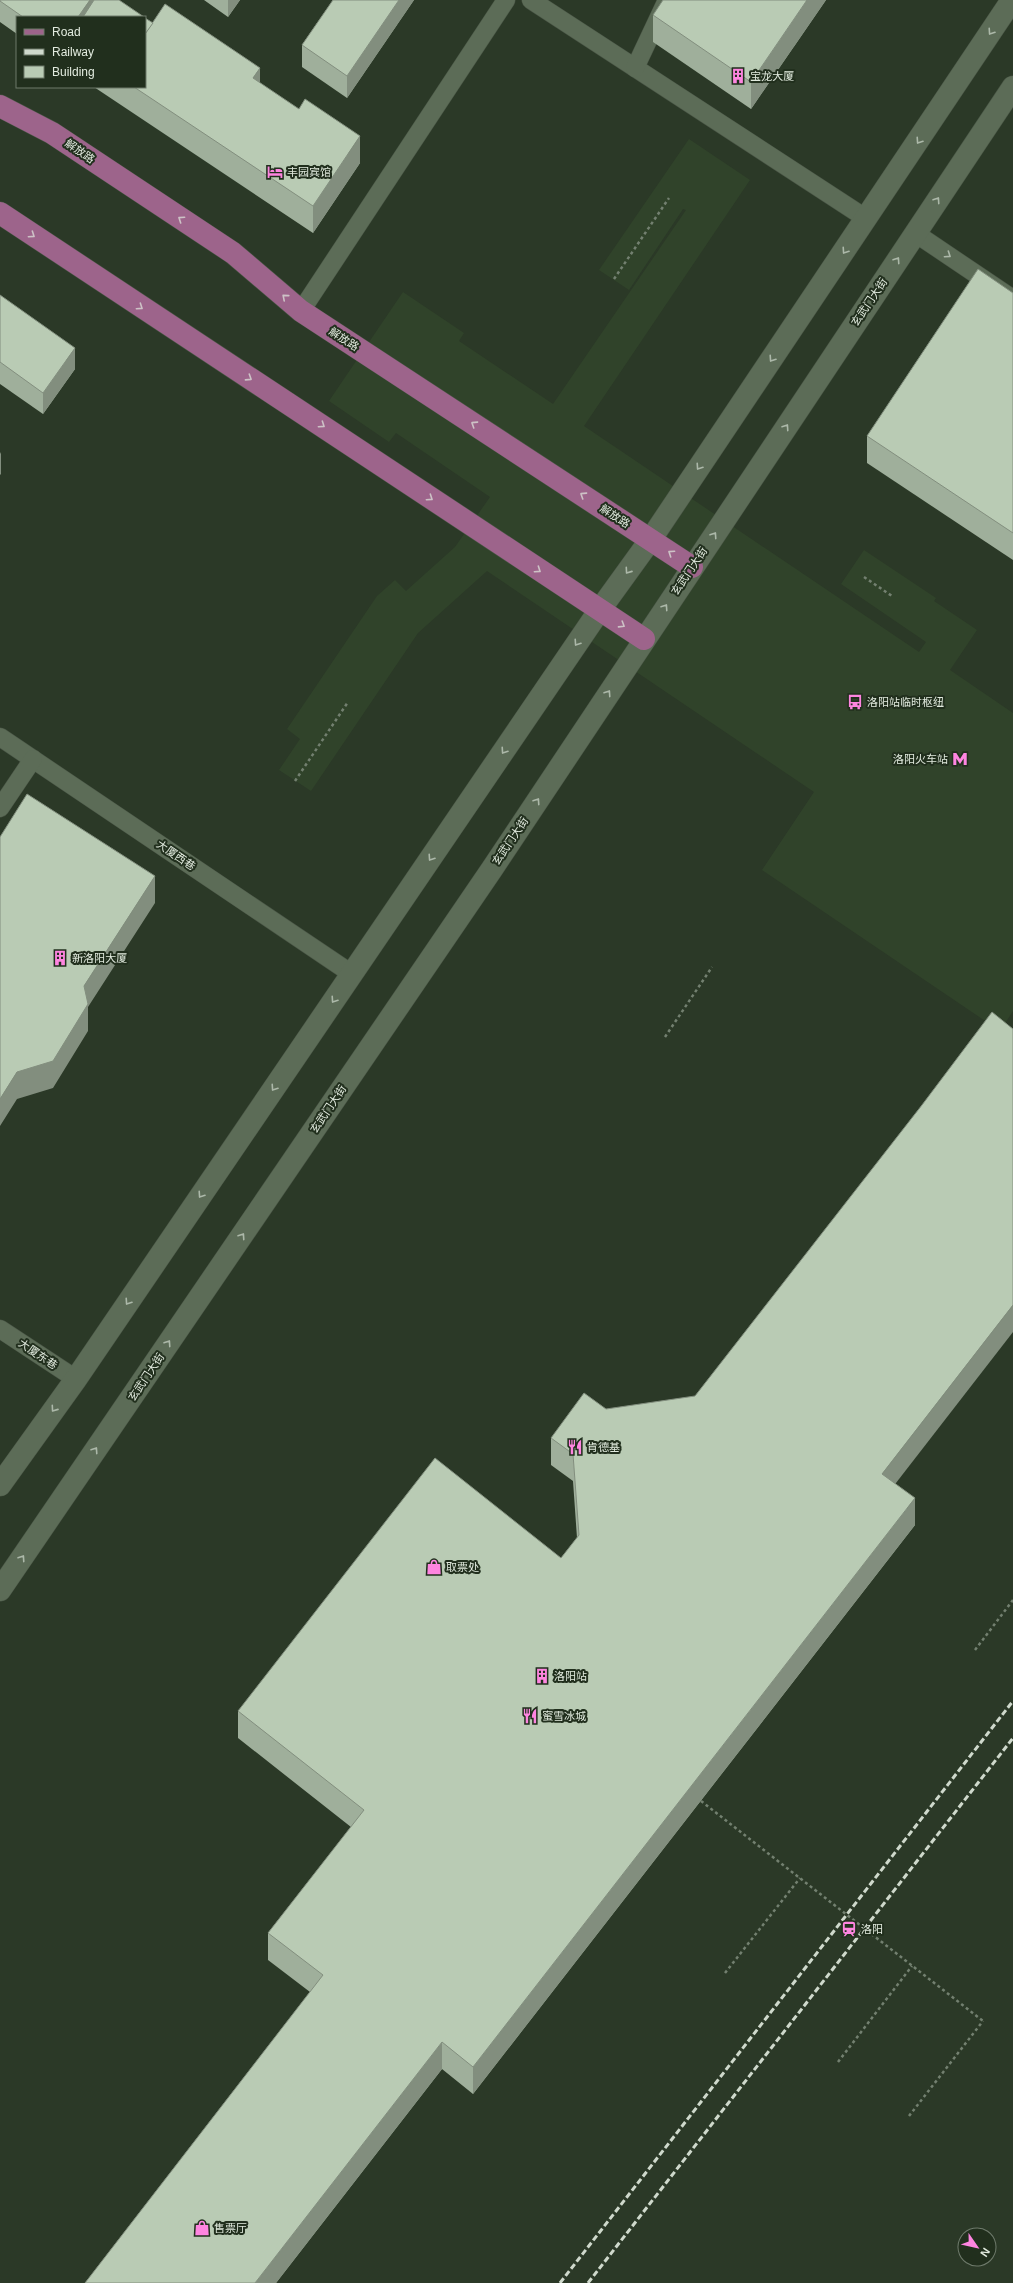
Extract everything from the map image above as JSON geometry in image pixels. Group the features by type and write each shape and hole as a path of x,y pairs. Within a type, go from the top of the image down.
{"main road":[{"path":"0,1485 76,1379 599,611 651,539 867,219 1012,0"},
{"name":"玄武门大街","path":"0,1590 492,869 1013,87"},
{"name":"解放路","path":"0,106 52,133 233,253 301,311 692,567"},
{"path":"0,213 644,640"}],"lane":[{"path":"301,311 506,0"},
{"path":"531,0 867,219"},
{"path":"635,68 667,0"},
{"path":"915,233 1013,299"},
{"name":"大厦西巷","path":"0,737 352,974"},
{"path":"0,808 33,759"},
{"name":"大厦东巷","path":"0,1328 76,1379"}],"path":[{"path":"614,280 669,198"},
{"path":"864,577 892,596"},
{"path":"295,780 348,702"},
{"path":"665,1037 712,967"},
{"path":"974,1650 1013,1600"},
{"path":"701,1801 983,2021 909,2116"},
{"path":"725,1973 800,1878"},
{"path":"838,2062 912,1966"}],"shaded area":[{"path":"689,139 750,180 584,426 919,652 926,642 841,584 864,550 936,598 934,601 977,630 950,670 1013,713 1013,1011 1000,1031 762,870 814,792 487,571 418,633 311,791 279,770 300,739 287,729 377,596 395,580 406,591 455,547 490,497 396,433 389,442 329,401 403,292 464,333 459,341 553,404 686,210 683,209 629,290 599,270"}],"building":[{"path":"90,0 79,16 22,16 0,1"},
{"path":"94,0 119,0 143,16 84,16"},
{"path":"333,0 399,0 347,76 302,45"},
{"name":"宝龙大厦","path":"663,0 807,0 751,82 653,15"},
{"path":"165,4 260,68 253,78 299,109 305,99 360,136 313,206 136,88 146,88 146,32"},
{"path":"146,19 153,23 146,33"},
{"path":"978,269 1013,293 1013,533 867,436"},
{"path":"0,295 75,348 43,393 0,362"},
{"name":"新洛阳大厦","path":"27,794 155,876 84,986 88,1004 53,1061 17,1072 0,1099 0,837"},
{"name":"洛阳站","path":"992,1012 1013,1029 1013,1305 882,1474 915,1498 473,2067 442,2042 255,2283 85,2283 323,1975 268,1933 364,1810 238,1711 435,1458 561,1558 579,1535 573,1454 551,1438 584,1393 606,1409 695,1396 922,1105"}],"railway":[{"path":"560,2283 1013,1701"},
{"path":"588,2283 1013,1738"}],"place":[{"name":"宝龙大厦","path":"738,76"},
{"name":"丰园宾馆","path":"275,172"},
{"name":"洛阳站临时枢纽","path":"855,702"},
{"name":"洛阳火车站","path":"960,759"},
{"name":"新洛阳大厦","path":"60,958"},
{"name":"肯德基","path":"575,1447"},
{"name":"取票处","path":"434,1567"},
{"name":"洛阳站","path":"542,1676"},
{"name":"蜜雪冰城","path":"530,1716"},
{"name":"洛阳","path":"849,1929"},
{"name":"售票厅","path":"202,2228"}]}
